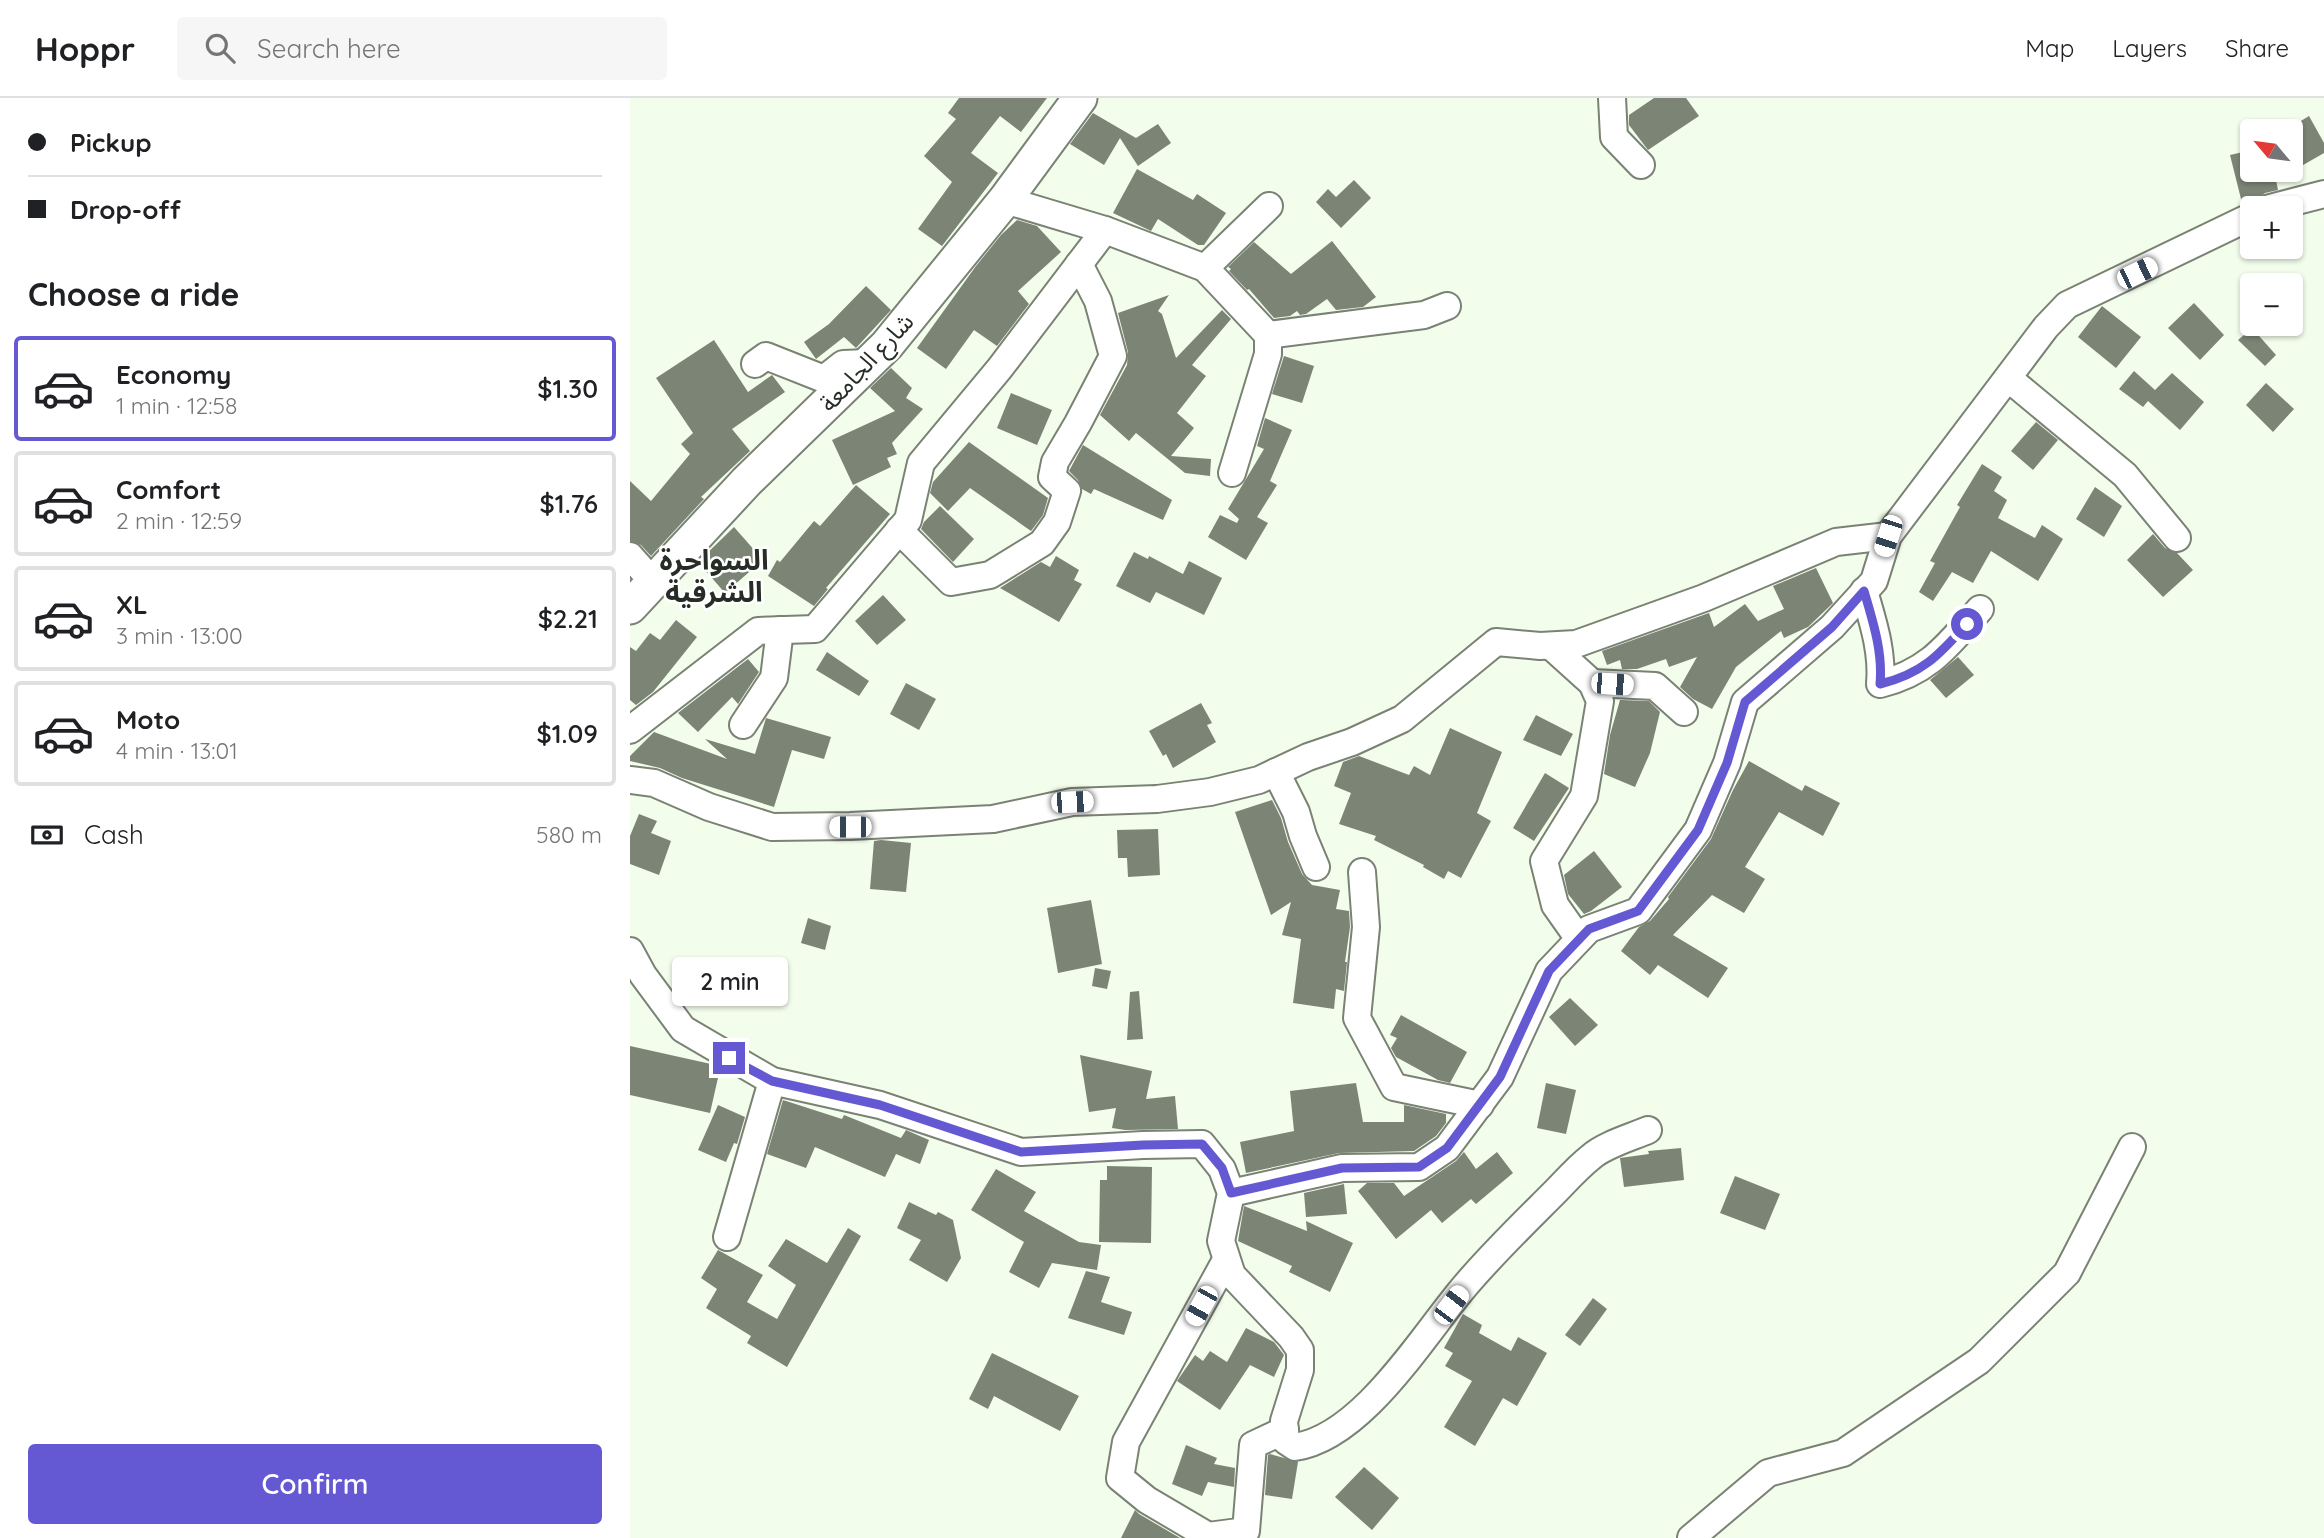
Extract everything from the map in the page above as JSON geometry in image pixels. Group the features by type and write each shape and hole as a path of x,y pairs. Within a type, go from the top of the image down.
{"main road":[{"name":"شارع الجامعة","path":"630,607 747,481 887,345 1005,200 1080,98"}],"street":[{"path":"1612,98 1614,137 1641,165"},
{"path":"2303,199 2324,194"},
{"path":"1005,200 1105,230 1205,268 1268,335 1268,354 1232,473"},
{"path":"1205,268 1269,206"},
{"path":"1231,1193 1342,1168 1419,1167 1447,1148 1500,1077 1549,971 1589,929 1638,911 1698,830 1727,763 1745,702 1832,627 1874,581 1888,536 2046,327 2067,306 2240,222"},
{"path":"630,730 758,631 815,629 908,520 921,463 1000,368 1105,230"},
{"path":"899,530 951,582 990,575 1042,543 1056,522 1067,491 1052,477 1055,462 1113,356 1098,301 1079,264"},
{"path":"1268,335 1424,315 1447,306"},
{"path":"755,364 766,356 824,379 843,365 868,363"},
{"path":"2008,378 2125,475 2178,538"},
{"path":"630,780 654,783 709,807 772,827 850,827 993,820 1072,802 1157,799 1210,792 1259,780 1402,719 1496,642 1551,646 1576,644 1704,598 1836,542 1888,536"},
{"path":"630,556 653,582"},
{"path":"1864,591 1878,639 1882,666 1880,684 1904,678 1940,654 1980,609"},
{"path":"743,725 774,678 779,630"},
{"path":"1551,646 1592,683 1600,701 1584,796 1544,862 1555,905 1579,939"},
{"path":"1592,683 1655,686 1684,712"},
{"path":"1276,772 1296,812 1316,867"},
{"path":"1362,872 1366,927 1357,1018 1394,1087 1480,1105"},
{"path":"630,951 643,975 683,1029 772,1081 880,1105 1021,1152 1202,1144 1222,1168 1231,1193 1221,1241 1232,1275 1300,1350 1300,1370 1284,1421 1286,1441 1295,1447 1310,1444 1356,1415 1389,1382 1465,1286 1592,1155 1648,1130"},
{"path":"727,1237 772,1081"},
{"path":"1691,1538 1768,1473 1843,1453 1979,1361 2067,1273 2132,1147"},
{"path":"1226,1260 1126,1443 1121,1478 1147,1500 1208,1536 1246,1531 1253,1445 1285,1430"}],"building":[{"path":"959,98 1047,98 1021,132 1000,116 971,153 998,173 942,246 918,229 952,182 924,156 956,119 948,113"},
{"path":"1654,98 1686,98 1699,116 1648,150 1629,125 1629,115"},
{"path":"1093,113 1136,138 1158,124 1171,143 1138,166 1120,138 1104,165 1070,144"},
{"path":"2309,116 2324,143 2324,153 2303,165 2303,120"},
{"path":"2240,153 2240,182 2276,182 2278,190 2262,196 2240,196 2230,155"},
{"path":"1137,169 1193,200 1197,194 1226,213 1204,245 1198,245 1158,219 1151,231 1113,213"},
{"path":"1354,180 1371,198 1341,228 1316,202 1328,189 1336,197"},
{"path":"1017,220 1037,226 1061,252 1018,291 1029,304 997,346 974,330 946,369 917,348 976,266"},
{"path":"1332,241 1376,297 1363,307 1336,310 1327,299 1306,314 1300,315 1297,311 1290,316 1274,318 1229,271 1231,269 1228,267 1254,242 1291,274"},
{"path":"866,286 891,310 856,348 844,337 816,359 804,342 829,324"},
{"path":"1169,295 1158,311 1162,314 1176,358 1222,310 1231,319 1192,365 1206,376 1177,413 1194,428 1171,456 1211,459 1210,476 1185,473 1136,433 1129,441 1100,415 1127,365 1128,352 1118,313"},
{"path":"2194,303 2224,335 2200,360 2168,328"},
{"path":"2102,306 2141,337 2116,368 2078,337"},
{"path":"2243,336 2259,336 2276,355 2265,366 2238,340"},
{"path":"714,340 748,392 772,375 785,392 732,429 750,451 701,497 704,499 651,556 641,545 630,541 630,481 651,501 690,454 681,444 693,433 656,378"},
{"path":"1284,356 1314,366 1302,403 1272,394"},
{"path":"891,368 912,388 906,398 923,409 892,443 897,454 887,458 891,467 853,485 832,440 895,411 870,388"},
{"path":"2134,371 2155,390 2172,373 2204,402 2180,430 2148,401 2143,407 2119,389"},
{"path":"2266,383 2294,409 2273,432 2246,405"},
{"path":"1011,393 1052,410 1037,445 997,428"},
{"path":"1265,418 1292,430 1270,481 1277,485 1257,517 1268,523 1246,560 1208,537 1220,515 1237,523 1239,519 1228,509 1264,449 1257,446"},
{"path":"2036,422 2058,440 2033,470 2011,451"},
{"path":"969,442 1048,498 1043,515 1031,531 970,488 948,511 930,493 933,482"},
{"path":"1083,445 1172,500 1163,520 1094,489 1091,494 1082,489 1069,471"},
{"path":"1982,464 2002,477 1994,491 2007,500 1998,518 2035,538 2042,525 2063,539 2038,581 1991,551 1973,583 1952,572 1933,601 1919,592 1935,563 1930,561 1960,507 1957,505"},
{"path":"856,485 890,514 826,588 828,589 814,606 768,576 777,560 780,562 814,521 820,526"},
{"path":"2095,487 2122,506 2104,537 2076,519"},
{"path":"940,506 974,539 953,562 921,529 924,522"},
{"path":"734,527 763,560 725,593 698,562"},
{"path":"2153,534 2165,548 2177,553 2193,570 2163,597 2127,560"},
{"path":"1134,552 1148,559 1149,556 1183,574 1189,561 1222,578 1204,615 1156,592 1150,603 1116,586"},
{"path":"1056,556 1079,570 1074,580 1082,584 1059,622 1000,588 1041,562 1050,567"},
{"path":"1816,568 1833,603 1808,627 1784,638 1781,631 1736,667 1712,709 1693,699 1680,687 1697,657 1669,667 1666,659 1637,669 1622,669 1620,660 1607,665 1602,651 1709,613 1714,627 1745,604 1758,621 1784,609 1773,586"},
{"path":"883,595 906,620 877,645 855,621"},
{"path":"676,620 697,637 653,692 636,705 630,700 630,647 636,651 650,633 660,640"},
{"path":"827,652 869,681 859,696 816,670"},
{"path":"1958,657 1974,675 1946,698 1930,680"},
{"path":"748,659 759,672 738,704 732,697 698,732 678,713"},
{"path":"906,683 936,699 919,730 890,714"},
{"path":"1620,700 1649,701 1660,712 1650,753 1635,787 1604,774 1610,735"},
{"path":"1201,703 1212,723 1207,725 1216,742 1173,768 1149,731"},
{"path":"1536,715 1573,734 1561,756 1523,740"},
{"path":"766,718 831,737 824,759 792,750 774,807 682,778 660,768 630,761 630,756 654,732 727,759 705,739 755,754"},
{"path":"1450,728 1502,752 1477,813 1491,821 1461,878 1448,871 1444,879 1423,867 1424,865 1374,840 1376,836 1339,824 1351,793 1334,786 1343,762 1359,756 1409,775 1414,766 1430,775"},
{"path":"1749,761 1802,791 1805,785 1840,803 1823,836 1779,812 1745,867 1765,879 1744,913 1712,895 1673,935 1728,968 1708,998 1658,965 1650,975 1621,951 1639,927 1650,921 1669,899 1711,839"},
{"path":"1545,773 1569,788 1534,841 1513,828"},
{"path":"1272,800 1302,874 1312,885 1340,890 1336,909 1349,911 1344,991 1336,989 1334,1009 1293,1003 1301,939 1282,935 1291,902 1271,915 1235,812"},
{"path":"639,814 657,821 651,833 671,841 659,875 630,864 630,836"},
{"path":"1158,829 1160,875 1128,877 1127,858 1118,858 1117,830"},
{"path":"874,841 911,843 906,892 870,889"},
{"path":"1594,851 1622,887 1584,914 1568,894 1564,875"},
{"path":"1091,900 1102,964 1058,973 1047,908"},
{"path":"808,918 831,926 825,950 801,943"},
{"path":"1095,968 1111,971 1107,989 1092,986"},
{"path":"1139,991 1143,1039 1127,1040 1130,992"},
{"path":"1570,998 1598,1025 1575,1046 1549,1017"},
{"path":"1401,1015 1467,1052 1450,1083 1438,1080 1396,1057 1391,1048 1397,1038 1390,1035"},
{"path":"630,1046 711,1064 720,1069 710,1113 630,1095"},
{"path":"1080,1055 1152,1071 1146,1099 1175,1096 1178,1129 1112,1128 1116,1108 1089,1112"},
{"path":"1356,1083 1363,1122 1404,1122 1404,1105 1446,1114 1446,1123 1436,1136 1414,1151 1339,1153 1246,1173 1240,1142 1294,1131 1290,1091"},
{"path":"1546,1083 1576,1090 1566,1134 1537,1128"},
{"path":"783,1100 842,1119 844,1115 901,1138 906,1130 929,1140 920,1164 896,1154 885,1177 815,1147 806,1168 767,1154"},
{"path":"718,1105 745,1117 737,1144 734,1143 726,1162 698,1150"},
{"path":"1681,1148 1684,1180 1624,1187 1620,1158 1649,1154 1648,1151"},
{"path":"1464,1152 1476,1169 1497,1152 1513,1173 1476,1204 1471,1199 1442,1223 1431,1210 1396,1239 1358,1191 1367,1183 1394,1183 1404,1196 1456,1161"},
{"path":"1107,1166 1152,1167 1151,1243 1099,1242 1100,1180 1107,1180"},
{"path":"996,1169 1036,1192 1024,1211 1079,1242 1101,1245 1097,1270 1052,1263 1039,1288 1009,1272 1024,1242 971,1210"},
{"path":"1735,1176 1780,1194 1765,1230 1720,1213"},
{"path":"1344,1184 1347,1214 1306,1217 1304,1193"},
{"path":"909,1202 953,1220 961,1258 947,1282 909,1260 921,1240 897,1228"},
{"path":"1244,1206 1307,1231 1306,1221 1353,1243 1330,1292 1289,1272 1292,1266 1238,1241"},
{"path":"848,1228 861,1236 787,1367 747,1343 751,1336 706,1308 717,1289 701,1278 718,1250 763,1275 747,1302 777,1319 796,1285 768,1266 786,1239 827,1263"},
{"path":"1086,1271 1110,1277 1101,1302 1132,1312 1124,1335 1068,1318"},
{"path":"1593,1298 1607,1309 1580,1346 1565,1335"},
{"path":"1463,1314 1482,1325 1479,1333 1511,1351 1518,1337 1547,1353 1517,1406 1503,1398 1475,1446 1444,1427 1472,1381 1445,1366 1453,1353 1444,1348"},
{"path":"1246,1328 1274,1342 1284,1355 1274,1377 1250,1365 1220,1410 1177,1381 1195,1355 1203,1361 1210,1351 1227,1362"},
{"path":"992,1353 1079,1396 1060,1431 994,1396 988,1409 969,1399"},
{"path":"1186,1445 1217,1458 1214,1464 1235,1468 1234,1487 1208,1482 1202,1496 1172,1484"},
{"path":"1270,1454 1298,1462 1292,1499 1265,1495"},
{"path":"1364,1467 1399,1498 1372,1530 1335,1497"},
{"path":"1135,1510 1139,1514 1180,1538 1121,1538"}],"district":[{"name":"السواحرة الشرقية","path":"714,575"}],"route":[{"path":"729,1058 772,1081 880,1105 1021,1152 1202,1144 1222,1168 1231,1193 1342,1168 1419,1167 1447,1148 1500,1077 1549,971 1589,929 1638,911 1698,830 1727,763 1745,702 1832,627 1864,591 1878,639 1882,666 1880,684 1904,678 1940,654 1967,624"}]}
